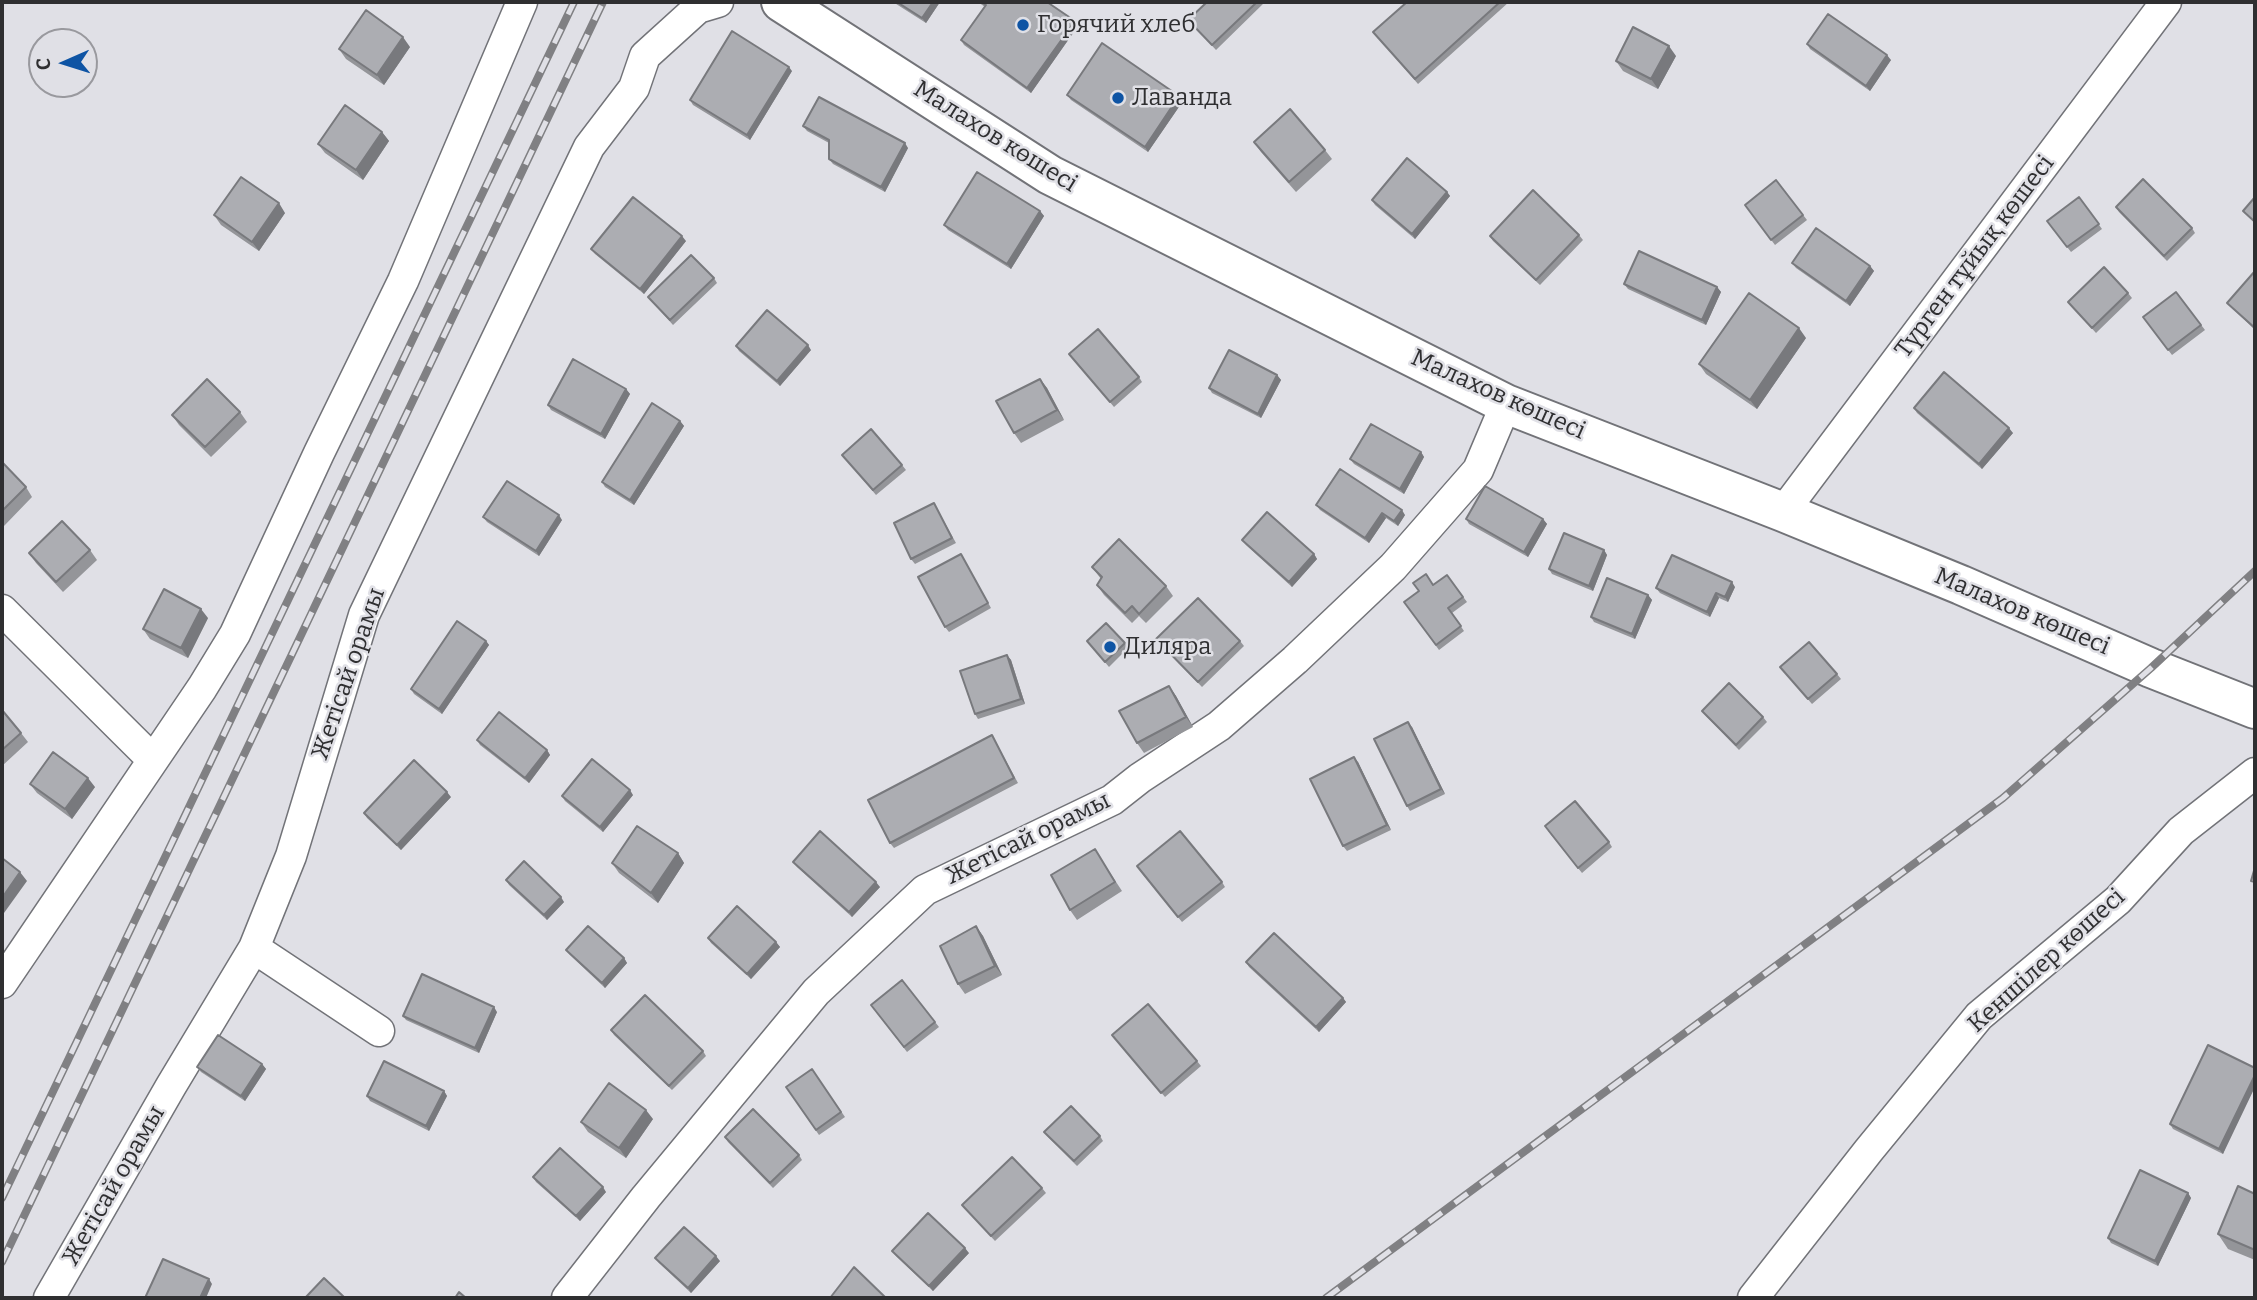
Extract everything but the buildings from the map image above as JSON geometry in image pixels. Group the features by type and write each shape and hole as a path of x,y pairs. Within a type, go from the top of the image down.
{"main road":[{"name":"Малахов көшесі","path":"781,2 1050,175 1506,404 1783,512 1961,585 2139,663 2255,709"}],"street":[{"path":"2,983 202,688 235,634 318,453 403,281 522,2"},
{"name":"Жетісай орамы","path":"50,1298 171,1086 254,948 291,856 364,615 589,146 634,88 645,56 698,8 718,2"},
{"name":"Түрген тұйық көшесі","path":"1783,512 2166,2"},
{"name":"Жетісай орамы","path":"567,1298 646,1197 816,992 925,890 1112,800 1140,778 1219,726 1294,660 1393,566 1478,470 1506,404"},
{"path":"2,610 152,760"},
{"name":"Кеншілер көшесі","path":"1753,1298 1979,1016 2119,900 2180,831 2255,773"},
{"path":"254,948 379,1031"}],"railway":[{"path":"2,1198 574,2"},
{"path":"2,1262 603,2"},
{"path":"1326,1298 2003,798 2151,668 2255,571"}],"place":[{"name":"Горячий хлеб","path":"1023,25"},
{"name":"Лаванда","path":"1118,98"},
{"name":"Диляра","path":"1110,647"}]}
